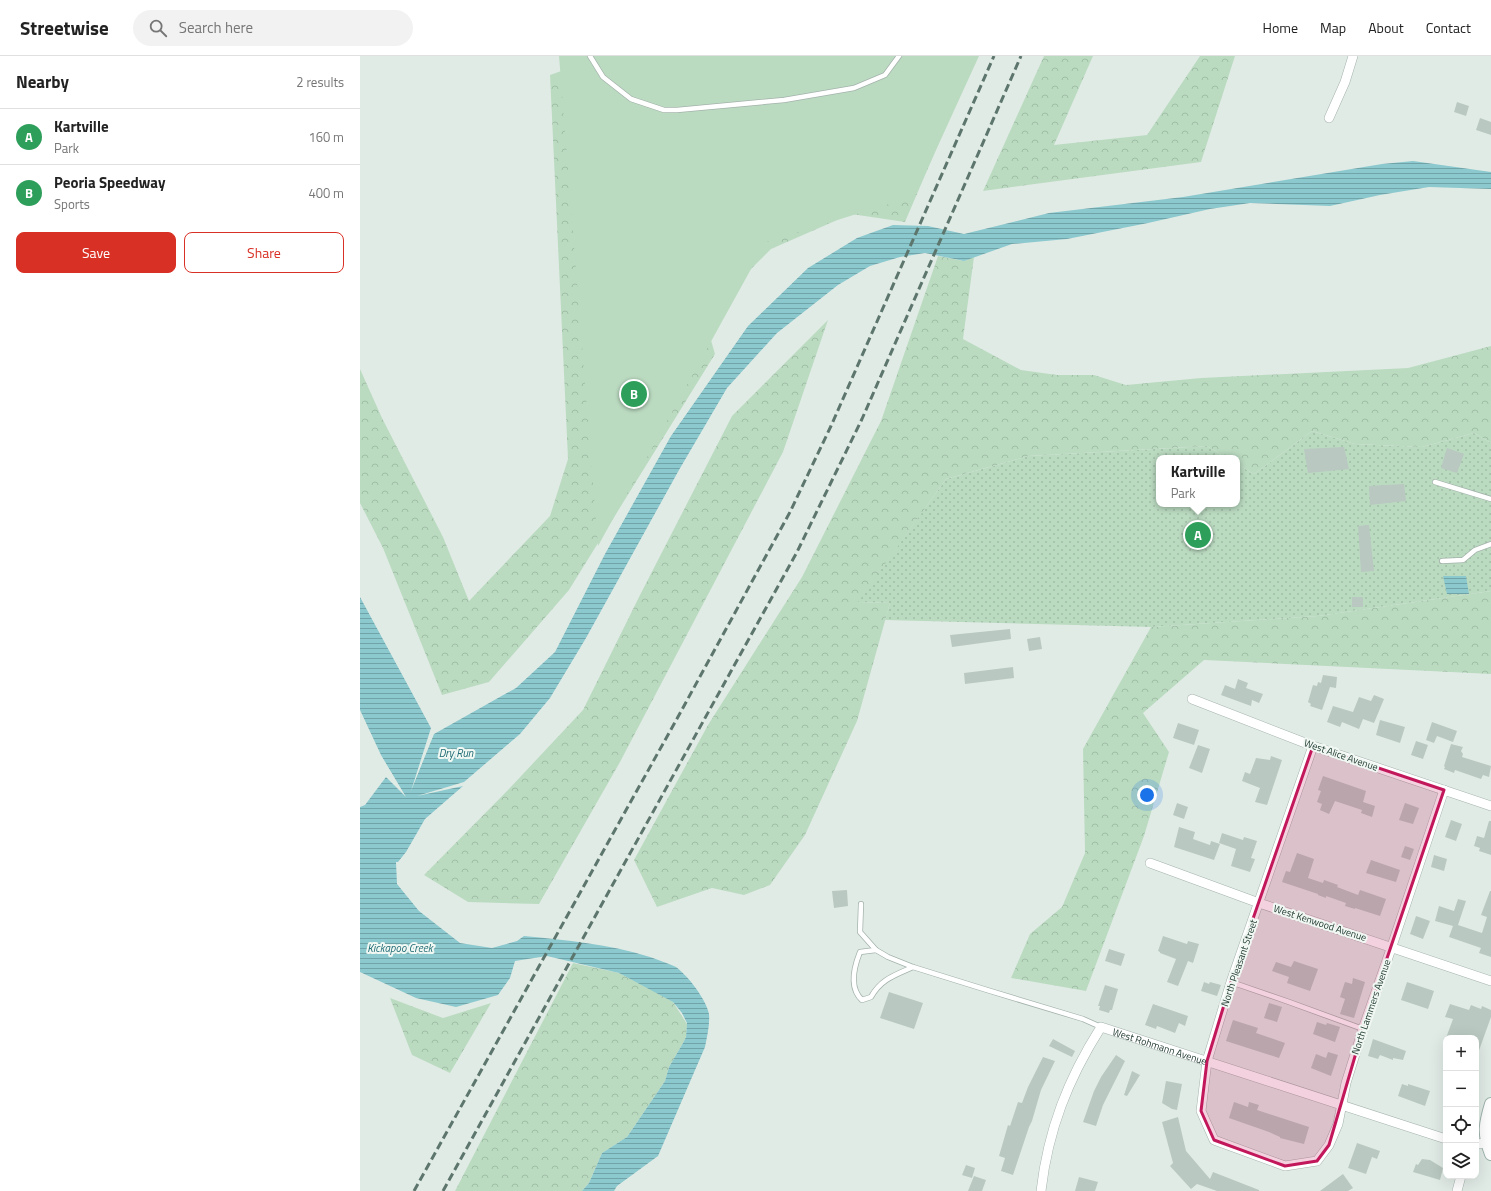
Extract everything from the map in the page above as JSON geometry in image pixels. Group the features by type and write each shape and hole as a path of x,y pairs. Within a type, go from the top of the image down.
{"street":[{"path":"1328,118 1345,82 1353,56"},
{"name":"West Alice Avenue","path":"1192,699 1313,746 1491,806"},
{"name":"North Pleasant Street","path":"1254,1156 1214,1140 1200,1111 1207,1061 1231,982 1313,746"},
{"name":"North Lammers Avenue","path":"1254,1156 1285,1166 1317,1161 1329,1145 1338,1124 1346,1083 1362,1029 1392,946 1444,790"},
{"name":"West Kenwood Avenue","path":"1150,863 1259,903 1392,946 1491,981"},
{"path":"1041,1191 1044,1166 1052,1131 1070,1082 1084,1054 1101,1027"},
{"name":"West Rohmann Avenue","path":"1101,1027 1443,1137"},
{"path":"1485,1147 1485,1125 1491,1104"},
{"path":"1457,1191 1459,1179"}],"lane":[{"path":"590,56 602,77 631,99 664,110 784,100 854,88 884,75 899,56"},
{"path":"1435,482 1491,498"},
{"path":"1442,561 1463,560 1475,550 1491,544"},
{"path":"861,904 860,932 876,950"},
{"path":"876,950 860,952 856,963 854,980 856,995 862,1000 871,997 876,988 889,977 913,967"},
{"name":"West Rohmann Avenue","path":"876,950 888,957 913,967 1083,1019 1101,1027"},
{"path":"1231,982 1362,1029"}],"highlighted area":[{"path":"1313,746 1444,790 1363,1029 1329,1145 1317,1161 1285,1166 1214,1140 1201,1111 1207,1061 1231,982"}],"green space":[{"path":"559,56 979,56 915,196 766,242 598,546"},
{"path":"976,56 905,222 851,214 771,249 704,316 715,354 569,590 489,682 442,695 383,548 360,503 360,369 382,418 443,537 469,601 550,516 568,459 550,75 578,65 744,227"},
{"path":"1044,56 1093,56 1054,145 1147,135 1200,56 1235,56 1201,162 983,191"},
{"path":"938,256 964,261 974,257 963,339 1021,370 1057,375 1094,375 1126,385 1201,378 1408,368 1491,346 1491,443 1474,433 1422,447 1355,444 1312,431 1254,474 1240,466 1240,455 1222,455 1207,446 1029,456 946,479 858,602 890,603 857,721 805,835 770,885 744,895 712,888 657,907 634,860 708,725 802,577 881,421"},
{"path":"828,320 783,452 620,762 539,904 468,902 424,875 507,791 583,710 732,416"},
{"path":"1312,431 1355,444 1422,447 1474,433 1491,443 1491,591 1318,616 1151,627 885,620 890,603 857,602 946,479 1029,456 1207,446 1222,455 1156,455 1156,507 1240,507 1240,466 1254,474"},
{"path":"1491,591 1491,674 1204,660 1143,713 1169,752 1144,836 1086,991 1011,978 1030,934 1062,907 1085,853 1083,749 1151,627 1318,616"},
{"path":"573,963 619,973 673,1002 687,1024 686,1037 669,1067 665,1081 627,1137 602,1153 589,1183 582,1191 455,1191"},
{"path":"390,998 443,1018 491,1003 450,1073 412,1055"}],"water":[{"path":"1413,161 1491,172 1491,189 1429,187 1380,195 1330,206 1250,203 1210,209 1067,239 1012,244 964,261 925,253 900,257 870,266 838,285 777,333 727,388 679,470 586,638 550,698 520,734 464,782 417,796 463,786 425,819 406,852 398,862 396,862 397,884 419,911 460,943 492,948 517,941 524,936 572,941 619,949 650,957 676,967 691,982 700,995 709,1014 709,1027 705,1047 658,1156 617,1186 614,1191 582,1191 589,1183 602,1153 627,1137 665,1081 669,1067 686,1037 687,1023 682,1013 673,1002 619,973 547,956 515,961 510,978 498,995 456,1007 416,998 360,972 360,807 365,805 386,777 406,797 381,755 360,710 360,597 431,728 411,791 434,734 516,688 555,652 605,554 671,436 748,326 808,268 857,238 893,225 928,226 964,234 1049,213 1183,197 1382,164"},
{"path":"1443,576 1466,576 1469,594 1447,594"}],"building":[{"path":"1457,102 1469,106 1466,116 1454,112"},
{"path":"1480,118 1491,122 1491,135 1476,130"},
{"path":"1344,447 1349,469 1308,473 1304,449"},
{"path":"1447,448 1464,454 1457,473 1441,468"},
{"path":"1404,484 1406,501 1370,505 1369,486"},
{"path":"1369,525 1374,571 1361,572 1358,526"},
{"path":"1352,597 1363,597 1363,607 1352,607"},
{"path":"1010,629 1011,639 952,647 950,635"},
{"path":"1040,637 1042,649 1029,651 1027,639"},
{"path":"1013,667 1014,678 965,684 964,673"},
{"path":"1323,675 1337,677 1336,688 1330,687 1322,710 1310,706 1311,704 1308,702 1313,685 1317,686 1318,682 1321,683"},
{"path":"1238,679 1248,683 1246,688 1263,694 1259,703 1252,700 1251,706 1221,695 1225,685 1235,689"},
{"path":"1374,695 1384,699 1374,723 1363,719 1359,729 1342,722 1340,727 1327,722 1333,706 1353,712 1359,697 1371,701"},
{"path":"1380,720 1405,727 1400,743 1376,735"},
{"path":"1432,722 1457,731 1453,742 1437,736 1434,743 1426,740"},
{"path":"1178,723 1199,730 1194,745 1173,738"},
{"path":"1416,741 1428,745 1423,759 1411,755"},
{"path":"1451,744 1463,747 1461,751 1463,754 1462,757 1491,766 1489,777 1483,775 1481,779 1455,770 1454,773 1444,769"},
{"path":"1198,745 1210,749 1202,773 1189,768"},
{"path":"1271,756 1282,760 1267,805 1255,802 1260,788 1242,781 1245,772 1250,774 1256,758 1270,760"},
{"path":"1323,776 1366,791 1363,802 1375,806 1372,817 1361,813 1362,810 1335,801 1329,814 1320,810 1322,804 1317,802 1321,791 1318,790"},
{"path":"1177,803 1188,807 1184,819 1173,815"},
{"path":"1405,803 1419,808 1413,824 1399,820"},
{"path":"1451,820 1462,824 1456,841 1445,837"},
{"path":"1489,821 1491,821 1491,855 1479,851 1480,848 1474,846 1477,836 1484,838"},
{"path":"1179,827 1195,832 1193,839 1210,845 1211,841 1220,844 1214,860 1174,847"},
{"path":"1222,833 1243,840 1244,837 1257,841 1251,858 1255,859 1250,872 1231,866 1236,849 1219,843"},
{"path":"1405,846 1414,849 1410,860 1401,857"},
{"path":"1297,853 1314,859 1308,878 1323,883 1324,880 1358,895 1360,890 1386,899 1380,916 1345,906 1346,903 1326,896 1326,898 1282,882 1286,871 1290,872"},
{"path":"1434,855 1447,859 1444,871 1431,867"},
{"path":"1371,860 1400,870 1396,882 1366,873"},
{"path":"847,890 848,906 834,908 832,891"},
{"path":"1490,891 1491,957 1479,953 1481,948 1449,937 1453,926 1435,921 1439,906 1454,911 1458,899 1466,901 1458,925 1482,933 1487,917 1481,915"},
{"path":"1416,916 1430,921 1423,939 1410,934"},
{"path":"1163,936 1187,944 1188,941 1199,944 1193,963 1188,961 1178,986 1167,982 1176,959 1158,951"},
{"path":"1109,949 1125,954 1121,966 1105,961"},
{"path":"1294,961 1318,969 1310,991 1287,983 1289,977 1272,971 1276,962 1291,967"},
{"path":"1353,978 1365,982 1354,1018 1340,1014 1345,999 1340,997 1345,982 1352,984"},
{"path":"1204,982 1221,985 1217,996 1201,991"},
{"path":"1407,982 1434,991 1428,1009 1401,1000"},
{"path":"1105,985 1118,989 1112,1010 1110,1010 1109,1013 1099,1010 1100,1006 1098,1006"},
{"path":"889,992 923,1003 914,1029 880,1018"},
{"path":"1269,1003 1282,1007 1277,1022 1264,1018"},
{"path":"1153,1004 1188,1016 1185,1026 1179,1023 1175,1033 1157,1026 1156,1029 1145,1025"},
{"path":"1450,1004 1469,1010 1471,1005 1481,1009 1482,1006 1491,1010 1491,1017 1479,1050 1479,1035 1447,1035 1453,1019 1445,1017"},
{"path":"1233,1020 1258,1028 1256,1033 1285,1043 1279,1058 1226,1041"},
{"path":"1317,1022 1340,1027 1335,1042 1313,1034"},
{"path":"1053,1039 1075,1051 1072,1057 1049,1046"},
{"path":"1373,1039 1406,1051 1403,1060 1393,1058 1393,1060 1380,1055 1378,1059 1368,1056"},
{"path":"1328,1052 1338,1055 1331,1076 1311,1068 1316,1054 1326,1058"},
{"path":"1116,1055 1125,1061 1103,1105 1096,1126 1083,1122 1094,1091 1101,1077"},
{"path":"1043,1057 1055,1061 1041,1090 1013,1175 1001,1171 1005,1158 999,1156 1008,1125 1010,1126 1018,1102 1022,1103"},
{"path":"1132,1071 1140,1075 1127,1096 1124,1095"},
{"path":"1166,1081 1182,1084 1177,1110 1172,1109 1162,1103"},
{"path":"1402,1084 1408,1086 1408,1084 1430,1091 1425,1106 1398,1096"},
{"path":"1234,1102 1248,1107 1249,1102 1259,1105 1257,1110 1309,1127 1304,1144 1280,1138 1269,1132 1229,1118"},
{"path":"1178,1117 1186,1151 1210,1179 1213,1172 1259,1191 1217,1191 1197,1184 1191,1189 1170,1166 1173,1163 1162,1122"},
{"path":"1357,1143 1380,1151 1377,1159 1372,1157 1366,1174 1348,1168"},
{"path":"1422,1159 1430,1160 1443,1168 1440,1180 1413,1172 1416,1164 1418,1165"},
{"path":"966,1165 975,1168 972,1178 962,1175"},
{"path":"1343,1174 1353,1188 1348,1191 1320,1191"},
{"path":"974,1176 986,1180 982,1191 968,1191"},
{"path":"1079,1177 1098,1182 1095,1191 1075,1191"}],"railway":[{"path":"414,1191 679,715 790,512 831,426 994,56"},
{"path":"443,1191 797,552 862,419 1021,56"}],"place":[{"name":"Peoria Speedway","path":"634,394"},
{"name":"Kartville","path":"1198,535"}],"water label":[{"name":"Dry Run","path":"456,753"},
{"name":"Kickapoo Creek","path":"400,948"}]}
